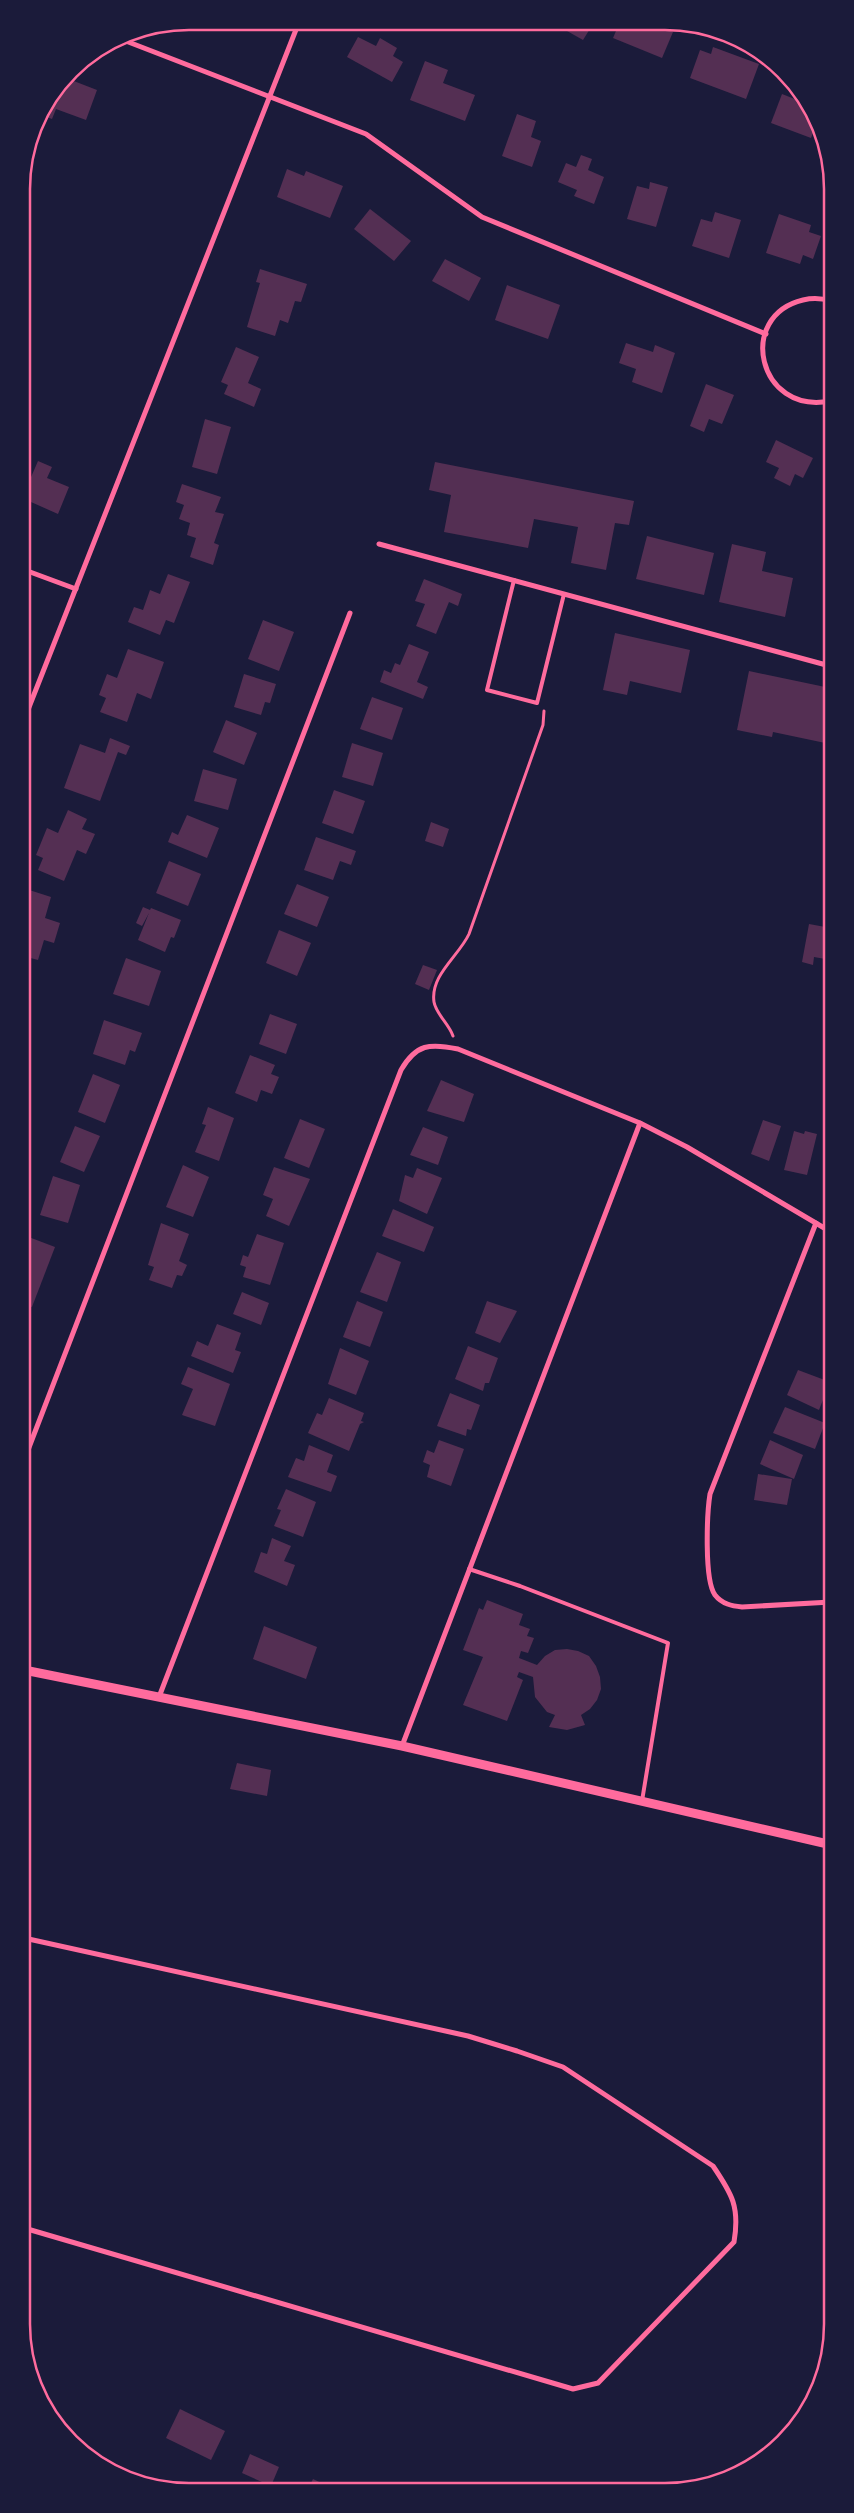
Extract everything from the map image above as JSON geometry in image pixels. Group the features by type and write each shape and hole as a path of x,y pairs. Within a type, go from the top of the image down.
{"street":[{"path":"30,705 296,30"},
{"path":"128,42 366,134 482,217 766,334"},
{"path":"824,300 810,298 794,302 780,311 766,334 762,350 769,376 779,389 803,402 824,401"},
{"path":"379,544 824,664"},
{"path":"30,571 76,590"},
{"path":"30,1445 350,613"},
{"path":"159,1697 401,1070 408,1058 417,1050 428,1046 440,1046 458,1050 640,1123 687,1147 824,1228"},
{"path":"402,1746 640,1123"},
{"path":"816,1223 710,1494 706,1515 710,1581 714,1595 728,1606 742,1607 824,1602"},
{"path":"30,1671 402,1746 824,1843"},
{"path":"30,1939 468,2036 563,2068 713,2166 729,2189 738,2218 734,2242 598,2383 573,2389 30,2230"}],"lane":[{"path":"514,580 487,690 537,703 564,594"},
{"path":"469,1569 520,1586 668,1643 642,1801"}],"path":[{"path":"458,1050 449,1025 437,1010 434,1002 435,992 443,971 465,944 470,934 492,874 543,725 544,714 537,703"}],"building":[{"path":"565,30 589,30 583,40"},
{"path":"616,30 668,30 673,32 662,58 613,38"},
{"path":"358,37 376,46 380,38 397,48 393,56 403,62 392,82 347,57"},
{"path":"713,47 759,64 746,99 690,78 700,50 711,54"},
{"path":"425,61 448,70 443,83 475,95 465,121 410,100"},
{"path":"73,81 97,90 86,120 56,109 52,119 47,117"},
{"path":"782,94 796,100 813,132 811,138 771,123"},
{"path":"517,114 536,121 531,137 541,141 532,167 502,156"},
{"path":"581,155 592,159 588,170 604,177 594,204 574,196 577,190 558,182 566,163 576,167"},
{"path":"287,169 304,176 306,171 343,186 330,218 277,197"},
{"path":"650,182 668,187 656,227 627,219 637,186 649,189"},
{"path":"370,209 411,241 394,261 354,229"},
{"path":"715,212 741,220 729,258 692,246 701,219 712,222"},
{"path":"779,214 811,225 809,232 821,236 813,259 803,255 800,264 766,253"},
{"path":"445,259 481,278 469,301 432,281"},
{"path":"260,269 307,284 301,302 295,301 288,323 280,320 275,336 247,327 260,283 256,282"},
{"path":"507,285 560,305 548,339 495,320"},
{"path":"626,343 653,352 655,345 675,353 662,393 632,382 636,369 619,363"},
{"path":"236,347 259,357 248,383 261,389 254,407 224,394 228,385 221,382"},
{"path":"706,384 734,395 722,424 709,419 704,432 690,426"},
{"path":"205,419 231,427 217,474 192,467"},
{"path":"776,440 813,458 803,478 795,474 790,486 774,478 779,468 766,462"},
{"path":"38,461 52,467 47,478 69,487 58,514 30,502 30,480"},
{"path":"435,462 634,501 629,525 615,523 606,570 571,563 578,527 534,519 528,548 444,532 451,495 429,490"},
{"path":"182,484 221,497 215,512 224,514 214,543 219,545 213,565 190,557 196,538 187,535 190,523 179,519 184,505 176,502"},
{"path":"647,536 714,553 704,595 636,579"},
{"path":"732,544 766,552 762,571 793,578 785,617 719,602"},
{"path":"168,574 190,582 174,623 166,620 160,635 128,622 134,607 143,610 150,590 160,594"},
{"path":"424,579 462,594 458,606 449,602 436,634 416,626 425,604 415,601"},
{"path":"263,620 294,632 279,671 248,659"},
{"path":"615,633 690,650 681,693 630,681 627,695 603,690"},
{"path":"409,644 429,652 417,682 428,687 423,699 380,682 384,670 391,673 395,663 400,665"},
{"path":"128,649 164,662 151,699 137,693 127,722 100,712 106,698 99,695 107,674 117,678"},
{"path":"749,671 824,687 824,743 773,732 772,737 737,730"},
{"path":"244,674 276,684 270,703 265,702 261,715 234,707"},
{"path":"372,697 403,708 392,740 360,729"},
{"path":"226,720 257,733 244,765 213,752"},
{"path":"110,738 130,746 126,755 118,752 100,801 64,788 80,744 105,753"},
{"path":"352,743 383,753 373,786 342,777"},
{"path":"203,769 237,779 228,810 194,801"},
{"path":"334,790 365,801 353,834 322,823"},
{"path":"68,810 87,819 82,829 95,834 86,854 77,850 64,881 38,870 43,858 36,855 47,828 58,833"},
{"path":"187,815 219,828 207,858 168,842 172,832 178,835"},
{"path":"431,822 449,829 443,847 425,841"},
{"path":"316,837 356,851 351,865 340,861 333,880 304,870"},
{"path":"169,861 201,874 188,906 156,893"},
{"path":"297,884 329,897 317,927 284,914"},
{"path":"30,890 51,897 45,918 60,923 54,943 44,940 38,960 30,958"},
{"path":"143,907 150,910 151,908 181,920 174,938 171,937 165,952 138,940 149,913 142,926 136,923"},
{"path":"809,924 824,927 824,959 814,957 813,965 802,962"},
{"path":"279,930 311,943 297,976 266,963"},
{"path":"126,958 161,971 149,1006 113,994"},
{"path":"423,965 437,970 429,990 415,984"},
{"path":"270,1014 297,1024 286,1054 259,1044"},
{"path":"104,1020 142,1033 135,1052 130,1050 125,1065 93,1054"},
{"path":"250,1055 275,1065 271,1074 279,1077 272,1094 261,1090 257,1102 235,1093"},
{"path":"93,1074 120,1085 105,1123 78,1112"},
{"path":"441,1080 474,1094 464,1122 427,1111"},
{"path":"208,1107 234,1118 219,1161 195,1152 206,1125 202,1124"},
{"path":"300,1119 325,1129 309,1168 284,1158"},
{"path":"763,1120 781,1126 769,1161 751,1154"},
{"path":"75,1126 100,1136 84,1172 60,1162"},
{"path":"423,1127 448,1137 438,1165 410,1155"},
{"path":"794,1131 804,1134 805,1131 817,1134 807,1175 784,1170"},
{"path":"183,1165 209,1177 193,1217 166,1207"},
{"path":"274,1167 310,1179 289,1226 266,1216 273,1199 263,1195"},
{"path":"417,1168 442,1178 427,1214 399,1201 405,1175 413,1178"},
{"path":"53,1176 80,1185 68,1223 40,1215"},
{"path":"393,1209 434,1227 424,1252 382,1236"},
{"path":"161,1223 189,1234 179,1261 187,1265 182,1276 177,1275 172,1288 149,1280 154,1267 148,1265"},
{"path":"257,1234 284,1243 270,1285 243,1277 246,1267 240,1265 243,1255 248,1257"},
{"path":"30,1238 55,1247 32,1307 30,1306"},
{"path":"377,1252 401,1262 387,1302 360,1292"},
{"path":"242,1292 269,1303 261,1325 233,1314"},
{"path":"357,1301 383,1312 370,1347 343,1337"},
{"path":"487,1301 517,1311 500,1343 475,1333"},
{"path":"217,1324 241,1333 235,1350 241,1352 233,1373 191,1356 197,1341 208,1346"},
{"path":"468,1346 498,1358 489,1383 485,1383 483,1391 455,1379"},
{"path":"340,1348 369,1361 356,1395 328,1384"},
{"path":"188,1367 230,1384 215,1426 182,1415 193,1389 181,1384"},
{"path":"798,1370 824,1380 824,1397 819,1410 787,1395"},
{"path":"450,1393 480,1405 471,1430 467,1429 466,1436 437,1426"},
{"path":"329,1398 364,1413 361,1421 364,1422 360,1424 349,1451 308,1433 317,1413 322,1415"},
{"path":"785,1407 824,1423 815,1449 773,1433"},
{"path":"439,1440 464,1449 451,1486 427,1477 430,1465 423,1462 427,1450 434,1453"},
{"path":"770,1440 803,1455 794,1479 760,1464"},
{"path":"309,1445 333,1455 327,1472 337,1476 331,1492 288,1477 296,1458 304,1461"},
{"path":"758,1474 792,1479 787,1505 754,1500"},
{"path":"286,1489 316,1502 303,1537 274,1526 281,1510 277,1509"},
{"path":"272,1538 291,1546 284,1561 295,1565 287,1586 254,1572 261,1552 267,1554"},
{"path":"487,1600 523,1614 519,1625 530,1629 527,1636 534,1638 528,1653 521,1651 519,1658 537,1665 545,1656 555,1650 567,1649 589,1656 596,1666 600,1677 601,1689 597,1700 590,1709 581,1715 585,1725 567,1730 549,1727 555,1715 547,1712 535,1697 533,1677 519,1672 517,1677 523,1680 507,1721 463,1705 483,1657 463,1650 479,1608 483,1610"},
{"path":"264,1626 317,1647 306,1679 253,1659"},
{"path":"237,1763 271,1770 267,1796 230,1789"},
{"path":"180,2409 225,2431 211,2460 166,2438"},
{"path":"250,2454 279,2467 272,2483 264,2483 242,2473"},
{"path":"313,2479 321,2483 311,2483"}]}
